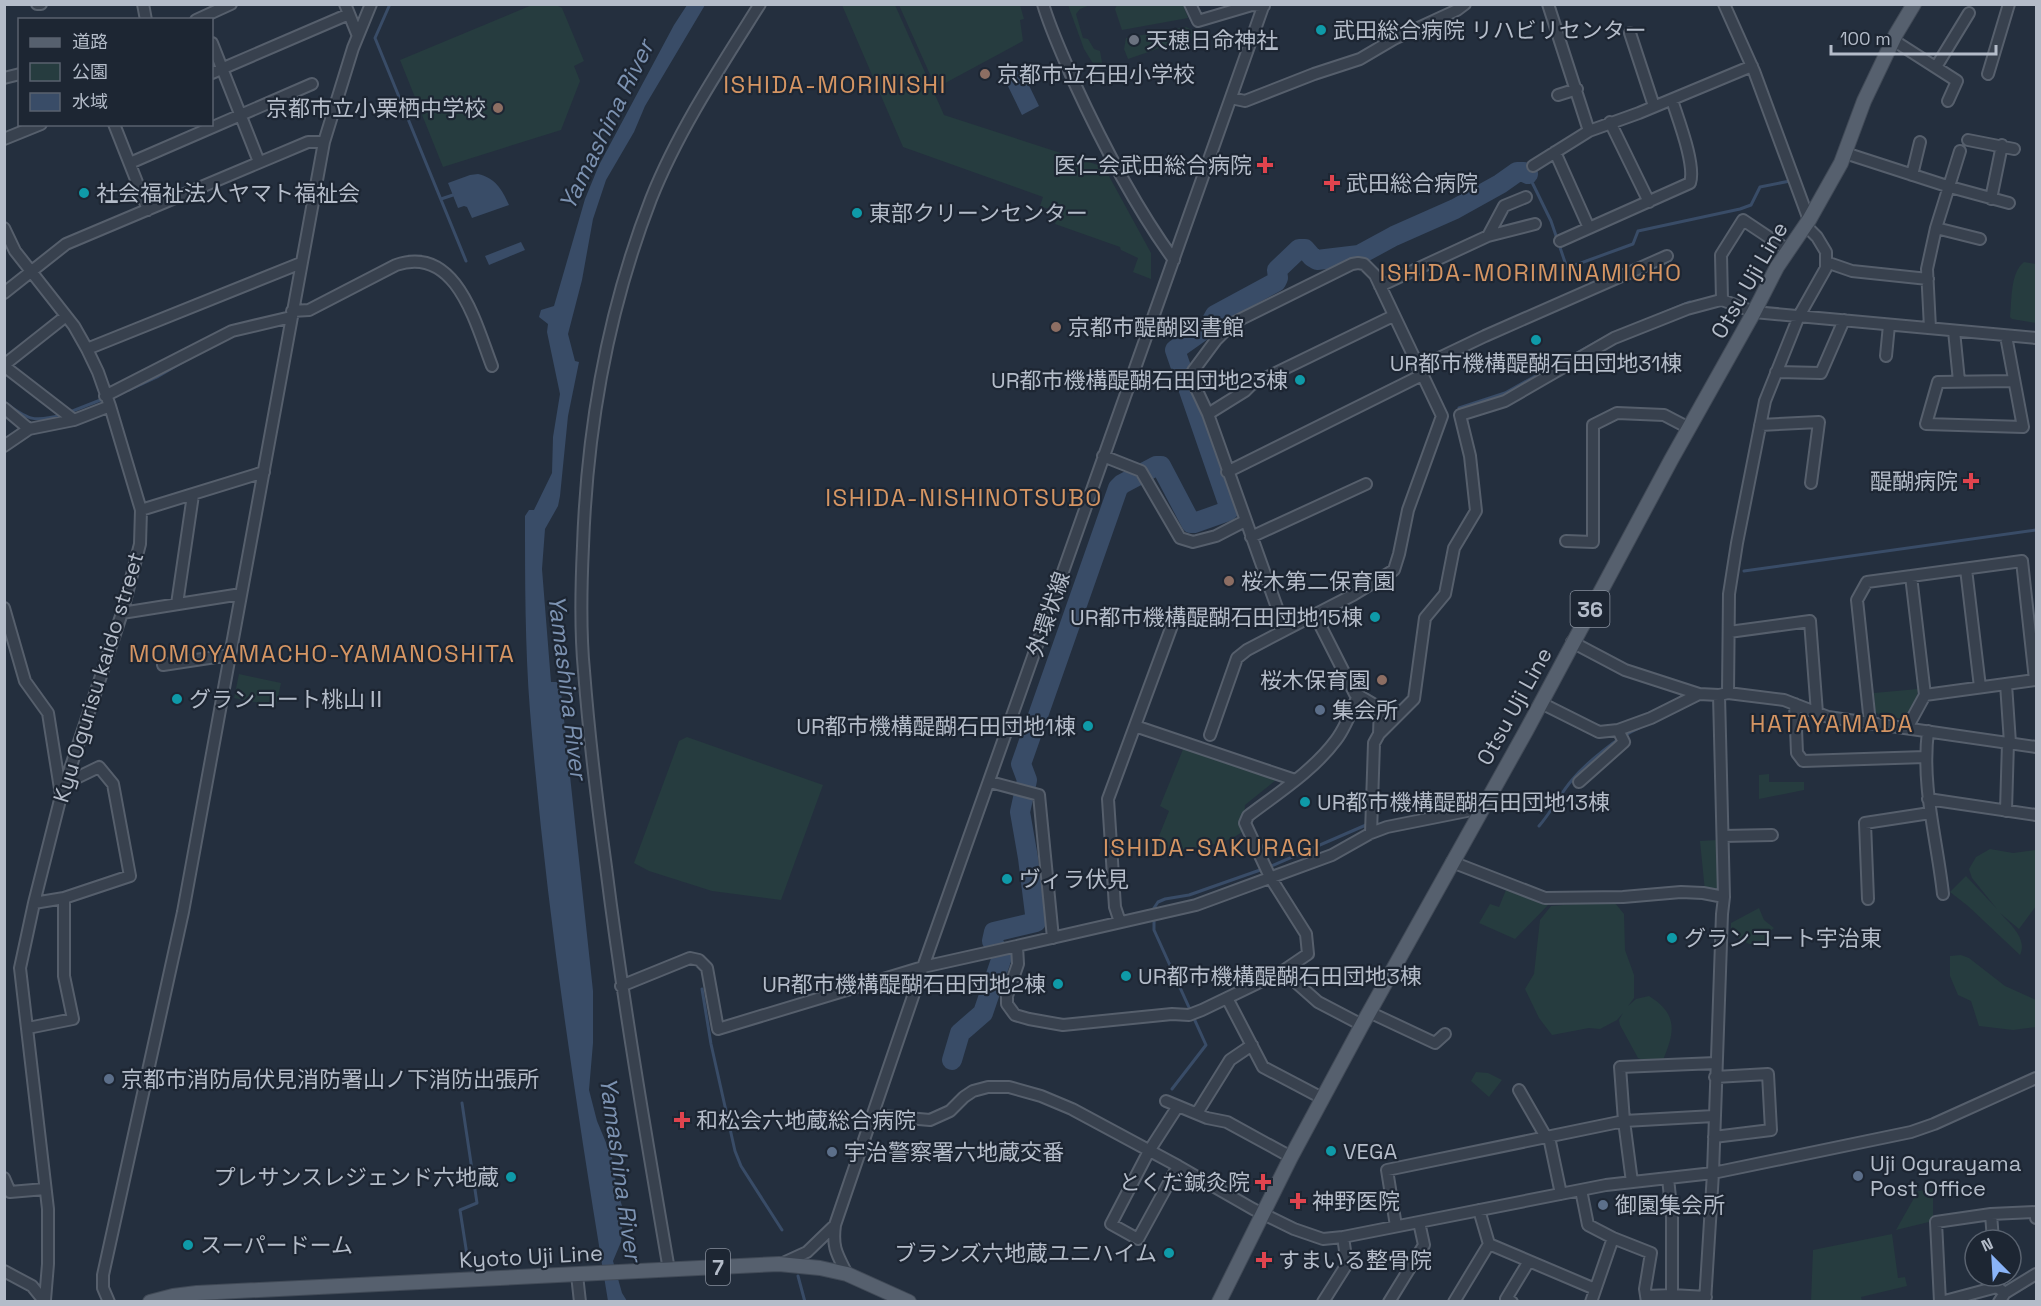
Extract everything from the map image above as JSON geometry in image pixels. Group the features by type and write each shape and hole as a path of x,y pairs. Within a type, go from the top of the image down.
{"main road":[{"name":"Otsu Uji Line","path":"1223,1300 1263,1213 1322,1098 1777,267 1807,222 1845,153 1864,101 1893,40 1914,4"},
{"name":"Kyoto Uji Line","path":"150,1302 197,1293 779,1264 820,1268 847,1274 909,1302"}],"street":[{"path":"202,18 231,4"},
{"path":"109,1302 103,1288 103,1275 183,912 324,142 358,36 371,4"},
{"path":"663,1270 621,986 602,839 584,669 581,585 585,492 592,421 610,328 651,198 682,133 713,78 760,4"},
{"path":"1043,4 1050,27 1092,119 1152,230 1173,260"},
{"path":"1190,4 1198,21 1252,5 1264,5"},
{"path":"1231,98 1245,101 1360,59 1394,39 1457,10 1465,4"},
{"path":"1548,4 1589,131"},
{"path":"1581,1190 1588,1225 1651,1253 1646,1299 1672,1295 1706,1299 1724,897 1722,836 1724,694 1729,632 1729,594 1765,401 1799,316 1826,268 1826,252 1807,222 1752,66 1724,4"},
{"path":"1988,74 2009,4"},
{"name":"外環状線","path":"847,1274 835,1251 833,1242 835,1225 923,967 1264,5"},
{"path":"217,71 347,9 358,36"},
{"path":"1936,67 1969,13"},
{"path":"1630,33 1654,106"},
{"path":"1893,40 1958,81 1948,101"},
{"path":"213,49 217,71 240,116 259,162"},
{"path":"1533,166 1589,131 1672,100 1752,66"},
{"path":"130,163 312,84"},
{"path":"1558,95 1577,89"},
{"path":"1560,241 1690,183 1692,176 1687,143 1672,100"},
{"path":"1610,122 1649,202"},
{"path":"4,139 36,126"},
{"path":"115,126 148,210"},
{"path":"1968,140 2014,148"},
{"path":"4,292 66,244 308,142 324,142"},
{"path":"1912,175 1920,142"},
{"path":"1991,199 2002,146"},
{"path":"1930,328 1927,269 1936,228 1960,151"},
{"path":"1555,152 1589,228"},
{"path":"1845,153 1950,187 2009,203"},
{"path":"1488,236 1504,206 1526,197"},
{"path":"1722,300 1721,255 1743,220 1788,250"},
{"path":"1380,286 1488,236 1535,224"},
{"name":"Kyu Ogurisu kaido street","path":"4,228 15,251 66,316 87,349 98,372 141,510 140,544 122,613 61,796 20,968 48,1209 45,1301"},
{"path":"1936,228 1980,239"},
{"path":"1227,472 1485,336 1667,256"},
{"path":"4,446 29,429 73,419 232,331 309,310 407,261 423,261 440,269 456,283 471,309 492,366"},
{"path":"1826,262 1852,271 1928,279"},
{"path":"87,349 301,263"},
{"path":"1210,735 1237,658 1247,650 1384,578 1394,570 1407,510 1442,416 1375,274 1364,264 1352,264 1233,323 1216,340 1193,371 1193,382 1208,414 1285,630"},
{"path":"1442,416 1460,415 1505,402 1614,338 1687,309 1722,300 1754,312 2037,338"},
{"path":"66,316 4,366 73,419"},
{"path":"1208,414 1251,385 1393,316"},
{"path":"1776,372 1821,373 1845,321"},
{"path":"1886,356 1889,324"},
{"path":"1954,331 1959,381"},
{"path":"2006,336 2023,427 1926,424 1938,382 2014,381"},
{"path":"4,408 29,429"},
{"path":"1566,541 1593,542 1593,425 1617,413 1664,415 1689,428"},
{"path":"1371,833 1374,742 1414,699 1425,618 1445,594 1454,548 1476,511 1470,456 1460,415"},
{"path":"1761,424 1819,422 1811,483"},
{"path":"1103,456 1143,473 1180,538 1193,542 1201,540 1216,536 1245,521"},
{"path":"141,510 264,472"},
{"path":"1251,537 1366,484"},
{"path":"177,604 193,495"},
{"path":"1870,723 1857,600 1867,582 2022,561 2036,680 1925,694"},
{"path":"1966,569 1980,687"},
{"path":"1907,728 1925,694 1911,576"},
{"path":"122,613 241,594"},
{"path":"4,608 25,681 48,713 61,796"},
{"path":"1120,922 1115,907 1108,799 1177,612"},
{"path":"1315,615 1355,694 1380,708 1379,734"},
{"path":"1729,632 1810,621 1817,713"},
{"path":"1572,642 1625,670 1699,694 1784,700 1828,717 2037,747"},
{"path":"163,665 229,655"},
{"path":"2006,684 2009,743 2006,811"},
{"path":"1540,703 1599,732 1619,730 1651,718 1699,694"},
{"path":"1017,946 1018,964 1007,996 1007,1004 1015,1015 1064,1025 1172,1014 1189,1015 1283,971 1308,954 1306,934 1270,877 1245,824 1248,816 1319,760 1337,738 1358,695"},
{"path":"1795,704 1797,753 1803,761 1925,757"},
{"path":"1135,726 1295,780"},
{"path":"1579,782 1624,742 1619,730"},
{"path":"1928,731 1925,757 1928,799 1943,894"},
{"path":"34,903 64,898 130,876 113,784 99,767 66,783"},
{"path":"990,782 1039,795 1053,938"},
{"path":"1928,799 2037,815"},
{"path":"621,986 690,958 699,960 707,968 718,1029 923,967 1196,905 1332,855 1371,833 1415,820 1482,808"},
{"path":"1869,899 1864,823 1930,813"},
{"path":"1722,836 1772,835"},
{"path":"1452,862 1542,897 1623,897 1703,892 1724,897"},
{"path":"28,1028 73,1019 64,976 64,898"},
{"path":"1283,971 1318,1002 1362,1025"},
{"path":"1227,998 1263,1067 1322,1098"},
{"path":"1369,1012 1435,1043 1445,1034"},
{"path":"1197,1113 1230,1060 1251,1045"},
{"path":"1632,1182 1620,1067 1716,1063"},
{"path":"1714,1137 1771,1130 1768,1074 1715,1077"},
{"path":"873,1115 930,1120 950,1111 964,1096 973,1091 988,1087 1009,1087 1041,1096 1072,1109 1253,1209 1294,1229 1323,1239 1581,1190 1713,1173 1911,1132 2037,1078"},
{"path":"1519,1090 1547,1137 1561,1194"},
{"path":"1166,1101 1207,1118 1227,1122 1291,1157"},
{"path":"1178,1106 1149,1151 1111,1224 1138,1239 1178,1166"},
{"path":"1396,1226 1387,1170 1624,1121 1714,1116"},
{"path":"4,1178 10,1192 45,1189"},
{"path":"1668,1178 1672,1217 1672,1295"},
{"path":"1454,1302 1489,1244 1479,1210"},
{"path":"2037,1218 2036,1212 1991,1214 1936,1222 1941,1302 1999,1289 2037,1274"},
{"path":"1991,1214 1992,1228"},
{"path":"1389,1302 1424,1245 1419,1222"},
{"name":"外環状線","path":"779,1264 807,1252 835,1225"},
{"path":"1323,1302 1347,1264 1343,1237"},
{"path":"1591,1302 1613,1238"},
{"path":"1489,1244 1595,1289"},
{"path":"1512,1302 1506,1299 1529,1261"},
{"path":"4,1271 32,1286 45,1301"},
{"path":"580,1302 581,1274"},
{"path":"1461,1289 1468,1302"}],"green space":[{"name":"京都市立小栗栖中学校","path":"532,5 556,5 562,8 584,61 574,66 580,81 561,130 443,167 400,60"},
{"path":"842,5 895,5 944,115 1104,167 1151,253 1151,279 1133,272 1138,258 1121,250 1120,247 1055,224 1059,213 1040,206 1043,197 903,147"},
{"path":"899,5 1020,5 1024,19 1020,20 1023,41 936,88"},
{"path":"1068,5 1090,5 1080,9 1076,14 1083,38 1088,39 1094,49 1100,51 1103,68 1097,70 1084,49"},
{"path":"1117,5 1183,5 1188,18 1122,30 1115,9"},
{"path":"1186,27 1192,30 1195,36 1128,59 1124,49 1126,38"},
{"path":"2024,262 2036,264 2036,323 2010,317 2014,280 2019,267"},
{"path":"239,674 281,683 276,706 234,698"},
{"path":"1918,689 1917,699 1906,719 1884,717 1875,712 1874,693"},
{"path":"687,737 823,785 781,900 712,891 649,871 634,863 679,741"},
{"path":"1186,742 1281,776 1245,805 1243,831 1235,837 1213,845 1153,851 1169,811 1160,806"},
{"path":"1769,774 1769,782 1804,782 1804,790 1759,799 1759,775"},
{"path":"1717,840 1718,894 1705,891 1700,841"},
{"path":"1990,849 2013,853 2036,850 2036,906 2019,929 2000,913 2020,938 2022,949 2020,955 1950,892 1966,876 1997,909 1972,878 1969,869 1976,857"},
{"path":"1506,890 1543,904 1549,904 1515,939 1479,923 1490,904 1499,907"},
{"path":"1615,903 1624,914 1625,950 1634,975 1634,998 1628,1006 1636,999 1649,996 1665,1010 1669,1017 1670,1041 1663,1060 1650,1063 1638,1058 1620,1025 1619,1020 1623,1013 1617,1020 1600,1029 1589,1028 1552,1035 1539,1018 1525,989 1534,974 1540,920 1551,906"},
{"path":"1759,908 1764,920 1774,928 1767,934 1766,944 1749,944 1731,934 1731,923"},
{"path":"1961,955 1969,958 2005,986 2036,1000 2036,1027 2013,1030 1979,1026 1971,1001 1958,995 1950,976 1950,956"},
{"path":"1476,1072 1488,1073 1502,1080 1489,1097 1471,1081"},
{"path":"1933,1189 1933,1221 1896,1230 1918,1191"},
{"path":"1892,1234 1898,1278 1905,1277 1907,1286 1861,1297 1862,1301 1811,1301 1813,1250"}],"water":[{"path":"687,5 705,5 645,106 634,132 606,180 593,219 582,280 568,334 575,361 579,362 568,416 560,496 558,506 545,529 542,569 551,682 560,682 593,991 593,1043 589,1090 597,1121 612,1157 617,1190 623,1209 621,1242 613,1261 622,1293 627,1301 608,1301 573,1081 544,859 528,687 525,516 529,510 534,510 552,473 553,437 560,394 547,332 548,324 539,317 541,310 554,306 585,199 599,165"},
{"path":"1021,69 1039,106 1022,115 1004,78"},
{"path":"478,174 489,178 497,185 509,205 472,218 467,207 458,208 448,183"},
{"path":"521,242 525,250 489,265 485,256"}],"waterway":[{"path":"390,4 375,38 466,261"},
{"path":"952,1060 960,1033 983,1013 1002,957 992,941 994,932 1036,922 1020,812 1027,780 1021,764 1118,488 1156,466 1161,466 1191,523 1230,509 1175,350 1209,326 1215,315 1276,282 1277,270 1299,249 1305,249 1317,260 1359,255 1394,236 1455,209 1517,172 1528,174"},
{"path":"1528,174 1551,221 1567,268 1633,244 1638,231 1740,209 1751,205 1760,187 1790,181"},
{"path":"441,199 453,195"},
{"path":"1661,314 1690,302"},
{"path":"1459,408 1505,393 1611,334"},
{"path":"129,390 188,359"},
{"path":"70,412 103,399"},
{"path":"4,402 31,418 44,419 61,415"},
{"path":"1744,571 2036,530"},
{"path":"1539,826 1578,773 1613,743 1639,728"},
{"path":"1269,867 1366,825"},
{"path":"1172,1089 1206,1045 1154,930 1154,908 1158,902 1165,899 1189,895 1263,869"},
{"path":"702,989 711,1044 735,1151 741,1166 782,1230"},
{"path":"462,1103 477,1203 460,1210 467,1255"},
{"path":"798,1276 805,1302"}],"place":[{"name":"武田総合病院 リハビリセンター","path":"1321,30"},
{"name":"天穂日命神社","path":"1134,40"},
{"name":"京都市立石田小学校","path":"985,74"},
{"name":"京都市立小栗栖中学校","path":"498,108"},
{"name":"医仁会武田総合病院","path":"1265,165"},
{"name":"武田総合病院","path":"1332,183"},
{"name":"社会福祉法人ヤマト福祉会","path":"84,193"},
{"name":"東部クリーンセンター","path":"857,213"},
{"name":"京都市醍醐図書館","path":"1056,327"},
{"name":"UR都市機構醍醐石田団地31棟","path":"1536,340"},
{"name":"UR都市機構醍醐石田団地23棟","path":"1300,380"},
{"name":"醍醐病院","path":"1971,481"},
{"name":"桜木第二保育園","path":"1229,581"},
{"name":"UR都市機構醍醐石田団地15棟","path":"1375,617"},
{"name":"桜木保育園","path":"1382,680"},
{"name":"グランコート桃山Ⅱ","path":"177,699"},
{"name":"集会所","path":"1320,710"},
{"name":"UR都市機構醍醐石田団地1棟","path":"1088,726"},
{"name":"UR都市機構醍醐石田団地13棟","path":"1305,802"},
{"name":"ヴィラ伏見","path":"1007,879"},
{"name":"グランコート宇治東","path":"1672,938"},
{"name":"UR都市機構醍醐石田団地3棟","path":"1126,976"},
{"name":"UR都市機構醍醐石田団地2棟","path":"1058,984"},
{"name":"京都市消防局伏見消防署山ノ下消防出張所","path":"109,1079"},
{"name":"和松会六地蔵総合病院","path":"682,1120"},
{"name":"VEGA","path":"1331,1151"},
{"name":"宇治警察署六地蔵交番","path":"832,1152"},
{"name":"Uji Ogurayama Post Office","path":"1858,1176"},
{"name":"プレサンスレジェンド六地蔵","path":"511,1177"},
{"name":"とくだ鍼灸院","path":"1263,1182"},
{"name":"神野医院","path":"1298,1201"},
{"name":"御園集会所","path":"1603,1205"},
{"name":"スーパードーム","path":"188,1245"},
{"name":"ブランズ六地蔵ユニハイム","path":"1169,1253"},
{"name":"すまいる整骨院","path":"1264,1260"}],"district":[{"name":"ISHIDA-MORINISHI","path":"835,84"},
{"name":"ISHIDA-MORIMINAMICHO","path":"1531,272"},
{"name":"ISHIDA-NISHINOTSUBO","path":"964,497"},
{"name":"MOMOYAMACHO-YAMANOSHITA","path":"322,653"},
{"name":"HATAYAMADA","path":"1832,723"},
{"name":"ISHIDA-SAKURAGI","path":"1212,847"}],"water label":[{"name":"Yamashina River","path":"606,125"},
{"name":"Yamashina River","path":"568,687"},
{"name":"Yamashina River","path":"621,1169"}]}
